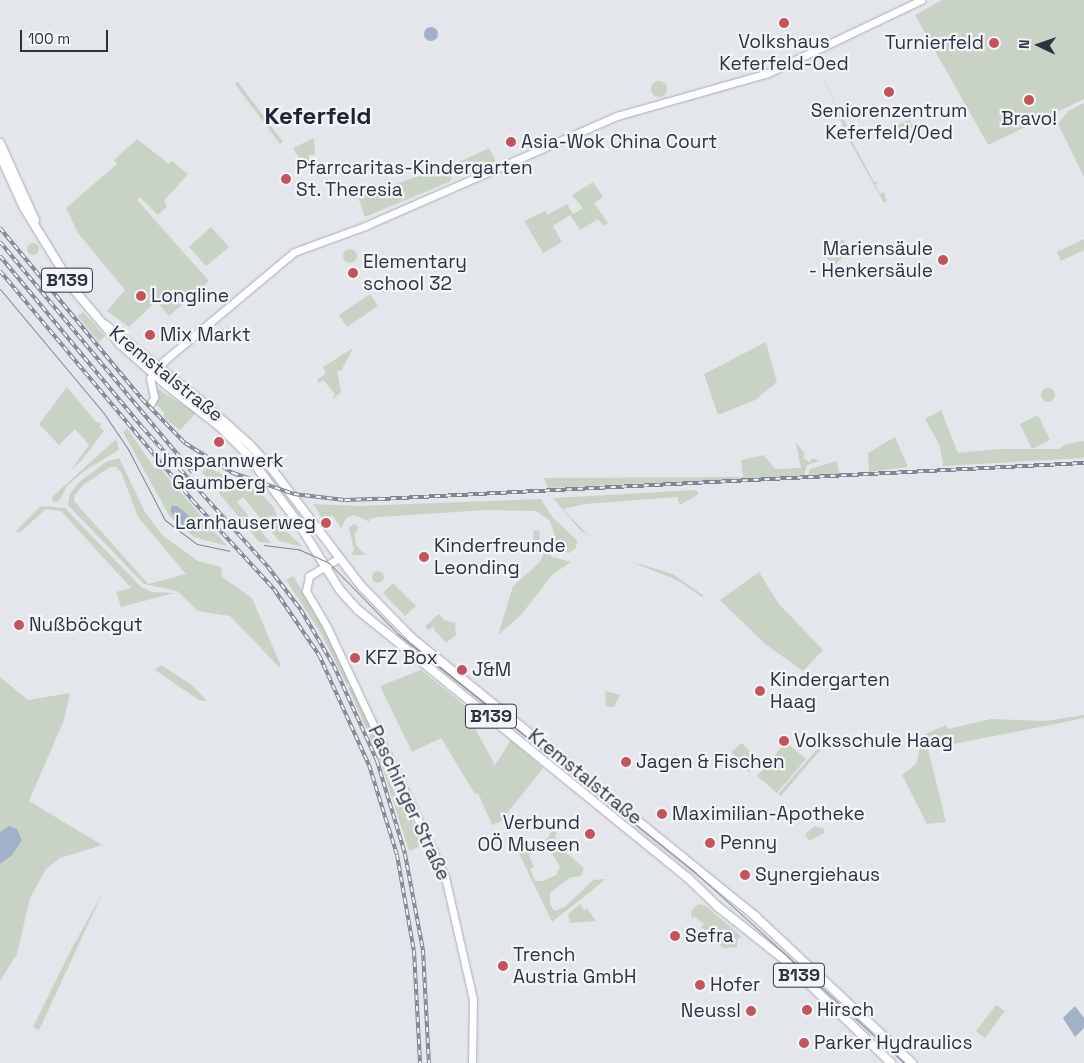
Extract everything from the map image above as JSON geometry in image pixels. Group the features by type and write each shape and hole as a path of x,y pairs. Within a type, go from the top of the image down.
{"main road":[{"path":"151,403 153,394 149,381 159,366 299,249 365,226 617,116 768,73 922,0"},
{"name":"B139","path":"0,143 30,205 39,232"},
{"name":"B139","path":"0,154 24,208 75,291 103,323"},
{"name":"Kremstalstraße","path":"103,323 159,366 256,451 375,602 412,639 756,917 912,1063"},
{"name":"Kremstalstraße","path":"103,323 111,335 153,373 214,422 247,454 269,480 340,590 365,616 687,877 717,906 781,957 891,1063"},
{"path":"325,566 339,558"},
{"name":"Paschinger Straße","path":"325,566 309,576 306,591 327,626 445,877 473,999 472,1063"}],"green space":[{"path":"942,0 1084,0 1084,99 988,145 915,15"},
{"path":"818,64 838,111 853,135 848,138"},
{"path":"659,81 667,89 659,97 651,89"},
{"path":"238,82 283,142 280,144 235,84"},
{"path":"1084,103 1084,177 1058,124 1068,111"},
{"path":"910,120 913,127 893,135 890,128"},
{"path":"854,137 853,143 874,182 879,182 875,184 880,194 884,192 887,201 884,203 849,140"},
{"path":"314,138 315,155 309,155 309,166 305,168 293,148"},
{"path":"137,139 169,164 172,161 188,174 164,201 167,206 158,215 140,197 137,200 209,281 169,316 156,301 129,327 107,311 125,290 78,233 66,208 117,164 114,160"},
{"path":"489,148 496,162 458,177 453,165"},
{"path":"442,168 447,169 452,178 449,182 365,217 358,197"},
{"path":"593,182 603,197 594,203 608,223 603,226 598,219 580,230 570,215 553,226 562,242 543,253 524,221 545,211 547,215 567,204 573,214 583,208 572,195"},
{"path":"211,227 229,247 206,266 189,247"},
{"path":"843,239 848,252 834,266 825,256"},
{"path":"1084,239 1084,250 1061,261 1057,252"},
{"path":"31,243 35,243 39,249 35,255 31,255 27,251 27,247"},
{"path":"347,249 353,249 357,256 353,263 347,263 343,259 343,253"},
{"path":"385,281 391,287 385,293 379,287"},
{"path":"370,294 378,306 347,327 339,315"},
{"path":"83,312 105,336 99,342 78,316"},
{"path":"766,342 777,382 755,400 718,415 704,374"},
{"path":"353,348 341,371 337,370 341,392 332,400 335,394 323,380 319,383 317,380 326,373 323,367"},
{"path":"67,387 96,422 102,423 99,427 104,431 82,460 70,471 89,445 75,429 59,445 39,424"},
{"path":"156,388 196,413 180,430 164,418 164,412 157,405 153,405 157,399"},
{"path":"1048,388 1053,390 1055,395 1053,400 1048,402 1043,400 1041,395 1043,390"},
{"path":"941,410 958,453 999,449 1059,449 1066,444 1084,441 1084,458 943,466 940,446 925,419"},
{"path":"1038,415 1050,440 1032,449 1020,424"},
{"path":"127,428 155,469 158,466 227,546 194,537 170,517 123,432"},
{"path":"895,437 908,467 869,472 868,453"},
{"path":"116,439 119,450 84,471 67,486 59,501 53,502 52,497"},
{"path":"796,443 805,454 803,458 810,462 812,458 819,461 807,465 804,476 548,488 544,478 743,477 741,460 764,455 775,469 801,468"},
{"path":"119,458 145,512 162,535 198,561 221,567 222,577 252,598 281,666 279,667 230,616 198,611 177,591 144,584 68,505 70,494 78,483 106,462","holes":["110,467 116,467 121,472 138,517 186,574 148,584 74,501 75,495 83,485"]},
{"path":"837,461 839,474 808,475 810,469"},
{"path":"207,467 261,493 274,508 281,526 303,547 279,541 243,497 237,502 271,543 259,542 202,472"},
{"path":"696,490 699,494 680,505 677,497 585,504 563,509 586,533 606,545 580,530 553,498"},
{"path":"541,499 553,518 577,540 576,548 569,553 559,549 550,521 536,511 487,510 378,517 369,519 370,522 354,515 346,518 341,528 332,515 324,521 313,504 358,506"},
{"path":"41,506 65,508 141,587 152,592 174,593 121,607 116,592 131,588 61,511 46,509 19,533 16,531"},
{"path":"354,524 359,527 355,534 356,545 365,555 352,555 354,549 349,528"},
{"path":"534,530 540,531 538,552 532,552"},
{"path":"546,547 552,557 571,562 553,574 521,615 498,635 513,586 540,562"},
{"path":"629,561 673,574 704,596 702,597 677,580"},
{"path":"376,571 380,571 384,577 380,583 376,583 372,579 372,575"},
{"path":"759,572 778,603 823,650 803,671 765,644 720,600"},
{"path":"293,576 326,630 350,682 347,685 320,632 286,580"},
{"path":"393,583 416,606 405,616 383,593"},
{"path":"439,614 444,620 455,623 456,635 446,643 433,629 435,626 428,630 425,626"},
{"path":"161,665 192,685 207,701 199,700 155,670"},
{"path":"421,670 477,715 472,723 495,765 511,740 543,768 501,821 492,825 478,793 475,794 441,738 412,752 380,686"},
{"path":"0,677 28,700 70,693 64,720 29,801 102,845 60,858 46,869 30,898 17,954 0,981"},
{"path":"348,687 352,687 392,774 396,792 425,844 409,851 381,763"},
{"path":"605,691 620,695 614,707 606,706"},
{"path":"1084,715 1084,718 928,749 946,822 927,824 902,775 917,763 921,736 946,725 948,729 991,719 1046,721"},
{"path":"826,739 828,741 781,796 778,794"},
{"path":"786,742 806,759 777,793 757,776"},
{"path":"742,743 760,762 749,772 731,752"},
{"path":"557,823 555,843 584,868 581,876 569,878 550,893 550,904 554,911 565,907 593,880 606,879 552,922 514,843 532,853 529,855 534,867 530,869 535,881 543,881 556,875 560,867 545,842"},
{"path":"815,826 824,829 825,833 809,841 805,834"},
{"path":"104,890 39,1030 33,1027 71,950"},
{"path":"580,904 584,910 587,908 596,921 570,923 568,914"},
{"path":"698,904 706,906 741,936 737,940 737,947 723,948 701,927 704,924 694,916 692,919 691,911"},
{"path":"996,1005 1005,1011 985,1038 976,1031"}],"water":[{"path":"431,27 436,29 438,34 436,39 431,41 426,39 424,34 426,29"},
{"path":"171,506 177,506 199,524 201,529 192,532 182,525 171,512"},
{"path":"9,826 17,829 22,840 12,855 0,864 0,832"},
{"path":"1075,1006 1084,1018 1084,1028 1075,1037 1063,1018"}],"tram line":[{"path":"0,289 103,412 128,449 165,520 197,544 229,551"},
{"path":"264,545 298,549 329,563 398,634 695,872 904,1063"}],"railway":[{"path":"0,228 142,399 185,443 233,473 294,494 345,500 380,499 1084,463"},
{"path":"0,242 192,472"},
{"path":"0,256 143,428 268,567 301,610 334,666 377,761 405,854 423,950 429,1063"},
{"path":"0,271 193,501 274,589 319,655 369,765 397,855 414,951 420,1063"}],"place":[{"name":"Volkshaus Keferfeld-Oed","path":"784,23"},
{"name":"Turnierfeld","path":"994,43"},
{"name":"Seniorenzentrum Keferfeld/Oed","path":"889,92"},
{"name":"Bravo!","path":"1029,100"},
{"name":"Asia-Wok China Court","path":"511,142"},
{"name":"Pfarrcaritas-Kindergarten St. Theresia","path":"286,179"},
{"name":"Mariensäule - Henkersäule","path":"943,260"},
{"name":"Elementary school 32","path":"353,273"},
{"name":"Longline","path":"141,296"},
{"name":"Mix Markt","path":"150,335"},
{"name":"Umspannwerk Gaumberg","path":"219,442"},
{"name":"Larnhauserweg","path":"326,523"},
{"name":"Kinderfreunde Leonding","path":"424,557"},
{"name":"Nußböckgut","path":"19,625"},
{"name":"KFZ Box","path":"355,658"},
{"name":"J&M","path":"462,670"},
{"name":"Kindergarten Haag","path":"760,691"},
{"name":"Volksschule Haag","path":"784,741"},
{"name":"Jagen & Fischen","path":"626,762"},
{"name":"Maximilian-Apotheke","path":"662,814"},
{"name":"Verbund OÖ Museen","path":"590,834"},
{"name":"Penny","path":"710,843"},
{"name":"Synergiehaus","path":"745,875"},
{"name":"Sefra","path":"675,936"},
{"name":"Trench Austria GmbH","path":"503,966"},
{"name":"Hofer","path":"700,985"},
{"name":"Hirsch","path":"807,1010"},
{"name":"Neussl","path":"751,1011"},
{"name":"Parker Hydraulics","path":"804,1043"}],"district":[{"name":"Keferfeld","path":"318,116"}]}
